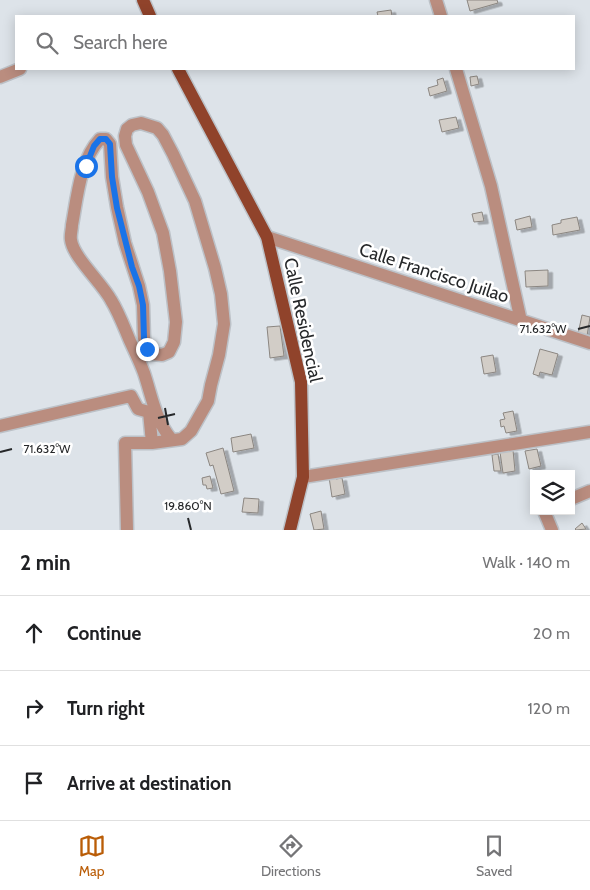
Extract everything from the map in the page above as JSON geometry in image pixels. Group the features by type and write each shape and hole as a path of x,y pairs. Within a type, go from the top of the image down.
{"main road":[{"path":"143,0 150,15"},
{"name":"Calle Residencial","path":"179,70 267,237 301,382 303,477 290,530"}],"street":[{"path":"436,0 441,15"},
{"path":"0,77 18,70"},
{"path":"456,70 491,186 521,321"},
{"path":"127,530 125,443 152,443 182,439 191,431 208,401 224,324 221,294 215,268 195,201 185,177 163,136 156,128 141,123 132,125 127,129 126,144 157,214 168,256 176,322 174,342 169,352 162,355 152,354 147,349 144,338 143,305 117,208 112,177 110,144 106,139 100,139 94,146 86,166 78,194 71,242 74,250 111,299 143,372 156,414 163,430 171,439"},
{"name":"Calle Francisco Juilao","path":"267,237 590,343"},
{"path":"148,386 152,443"},
{"path":"0,426 131,396 138,409 149,412"},
{"path":"303,477 590,432"},
{"path":"575,497 590,491"},
{"path":"546,515 552,530"}],"building":[{"path":"467,0 497,0 498,3 470,11"},
{"path":"391,10 392,15 378,15 377,12"},
{"path":"477,76 479,84 471,86 470,77"},
{"path":"443,78 447,91 430,96 428,88 438,85 437,80"},
{"path":"456,117 459,128 442,132 439,120"},
{"path":"482,212 484,221 474,222 472,214"},
{"path":"530,216 532,227 517,230 515,220"},
{"path":"577,217 580,230 553,235 552,225 561,223 561,220"},
{"path":"548,270 548,286 526,287 525,271"},
{"path":"582,315 590,317 587,336 578,334"},
{"path":"280,326 284,356 270,358 267,327"},
{"path":"540,349 558,354 552,375 540,372 539,376 533,374"},
{"path":"493,355 496,372 484,374 481,357"},
{"path":"513,411 517,431 506,433 504,426 501,427 500,420 505,419 503,413"},
{"path":"251,434 254,448 233,452 231,438"},
{"path":"223,448 234,491 221,494 213,465 210,466 206,453"},
{"path":"537,449 541,466 529,469 525,451"},
{"path":"513,450 515,471 503,473 500,452"},
{"path":"498,454 501,471 494,471 492,455"},
{"path":"335,475 336,479 342,478 345,494 332,497 329,477"},
{"path":"210,476 213,488 207,489 206,485 203,485 202,478"},
{"path":"244,498 259,499 258,513 242,512"},
{"path":"321,511 324,529 314,530 310,514"},
{"path":"582,523 586,529 575,529"}],"route":[{"path":"86,166 94,146 100,139 106,139 110,144 112,177 117,208 143,305 144,338 147,349"}]}
